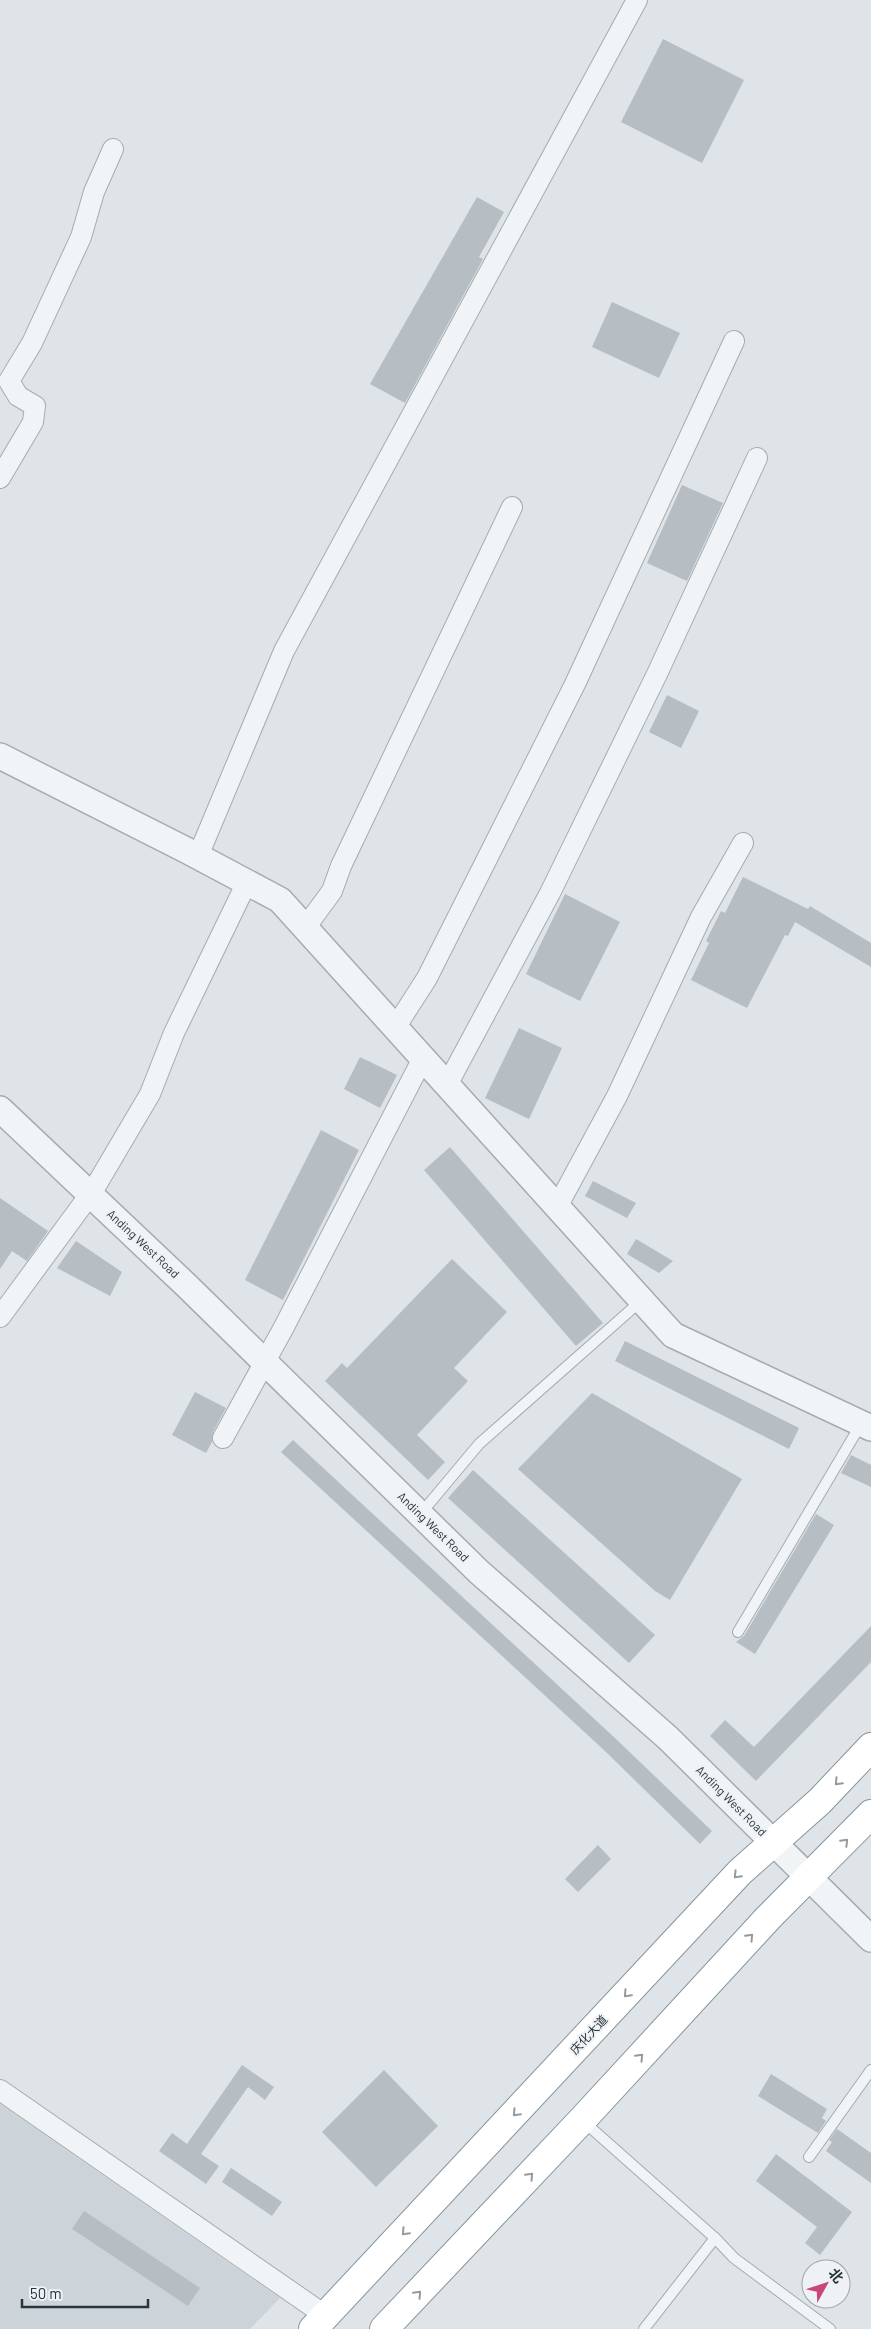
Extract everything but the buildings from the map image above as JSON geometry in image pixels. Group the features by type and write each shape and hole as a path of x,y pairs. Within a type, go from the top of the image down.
{"highway":[{"name":"庆化大道","path":"319,2323 733,1879 820,1801 871,1746"},
{"path":"384,2329 582,2120 768,1918 871,1814"}],"street":[{"path":"198,856 284,651 637,0"},
{"path":"0,478 33,422 35,406 18,396 9,381 32,343 82,237 94,192 113,150"},
{"path":"395,1028 427,978 575,684 734,341"},
{"path":"448,1086 550,894 657,674 757,458"},
{"path":"305,928 332,891 341,866 512,507"},
{"path":"0,756 198,856 280,900 673,1335 866,1426"},
{"path":"557,1207 617,1096 701,918 743,843"},
{"path":"0,1317 93,1189 150,1094 174,1033 247,882"},
{"path":"223,1438 268,1356 423,1058"},
{"name":"Anding West Road","path":"0,1092 93,1189 268,1356 487,1562 677,1729 778,1839"},
{"name":"Anding West Road","path":"0,1109 93,1189"},
{"name":"Anding West Road","path":"268,1356 479,1572 668,1738 813,1873 871,1922"},
{"name":"Anding West Road","path":"813,1873 871,1939"},
{"path":"0,2090 319,2323"}],"lane":[{"path":"428,1505 479,1444 642,1300"},
{"path":"738,1632 866,1426"},
{"path":"809,2157 871,2070"},
{"path":"582,2120 716,2238 734,2258 830,2329"},
{"path":"644,2329 716,2238"}],"shaded area":[{"path":"0,2104 280,2298 250,2329 0,2329"}]}
